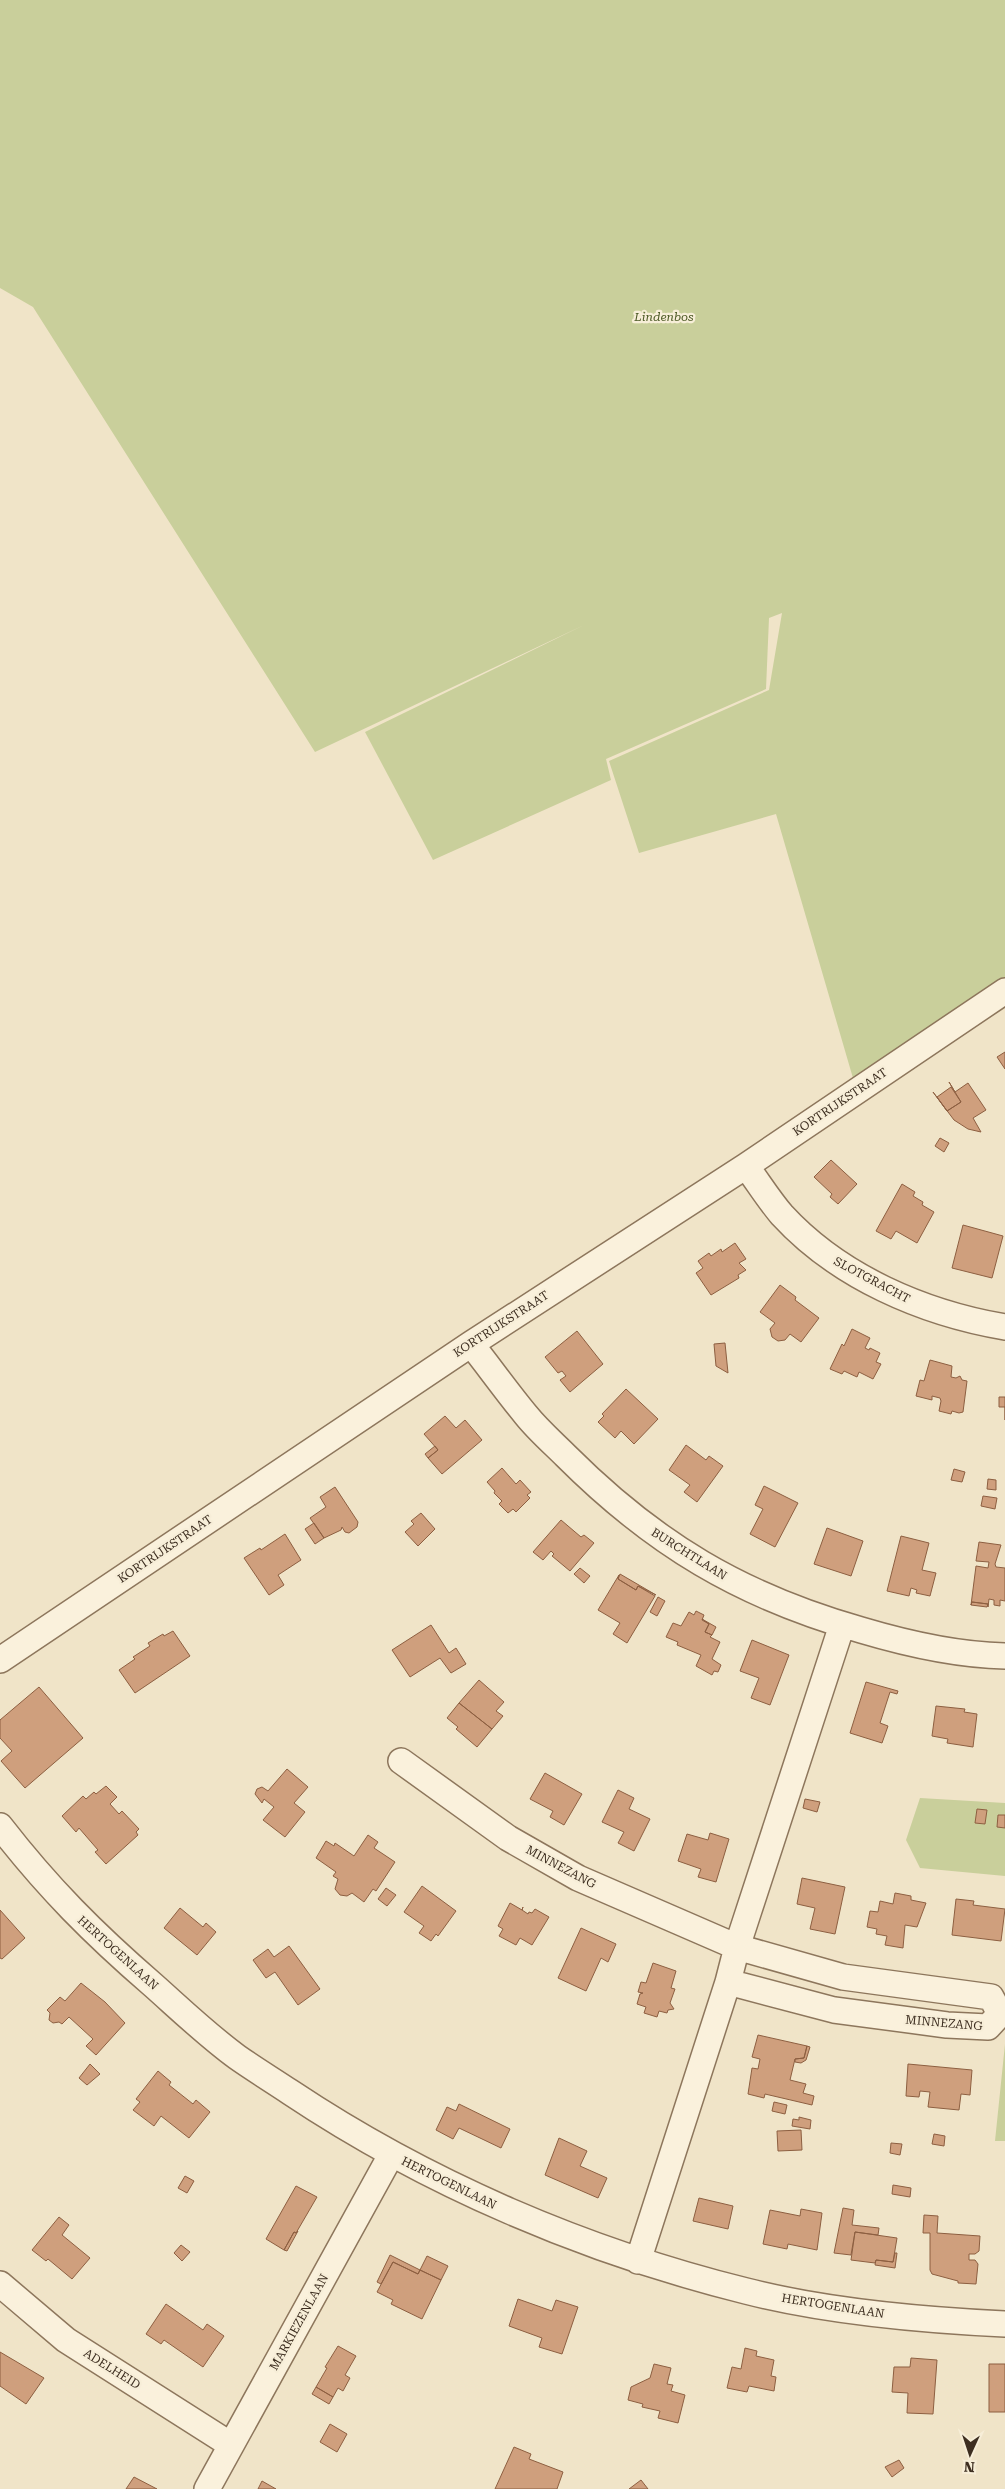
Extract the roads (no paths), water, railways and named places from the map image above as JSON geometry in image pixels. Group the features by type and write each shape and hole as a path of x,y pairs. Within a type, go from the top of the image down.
{"street":[{"name":"KORTRIJKSTRAAT","path":"0,1660 471,1344 746,1166 1005,992"},
{"name":"SLOTGRACHT","path":"746,1166 782,1214 830,1258 870,1282 912,1302 977,1322 1005,1327"},
{"name":"BURCHTLAAN","path":"471,1344 527,1417 587,1477 639,1522 704,1566 766,1598 842,1625 914,1646 1005,1656"},
{"path":"638,2260 728,1982 736,1948 842,1625"},
{"name":"MINNEZANG","path":"401,1761 508,1838 578,1878 736,1948 843,1977 991,1997 1000,2014 988,2027 947,2025 834,2010 728,1982"},
{"name":"HERTOGENLAAN","path":"0,1826 36,1872 94,1934 229,2050 318,2111 391,2155 505,2210 638,2260 748,2292 838,2308 926,2320 1005,2324"},
{"name":"MARKIEZENLAAN","path":"207,2489 391,2155"},
{"name":"ADELHEID","path":"0,2284 66,2340 231,2445"}],"park label":[{"name":"Lindenbos","path":"664,317"}]}
